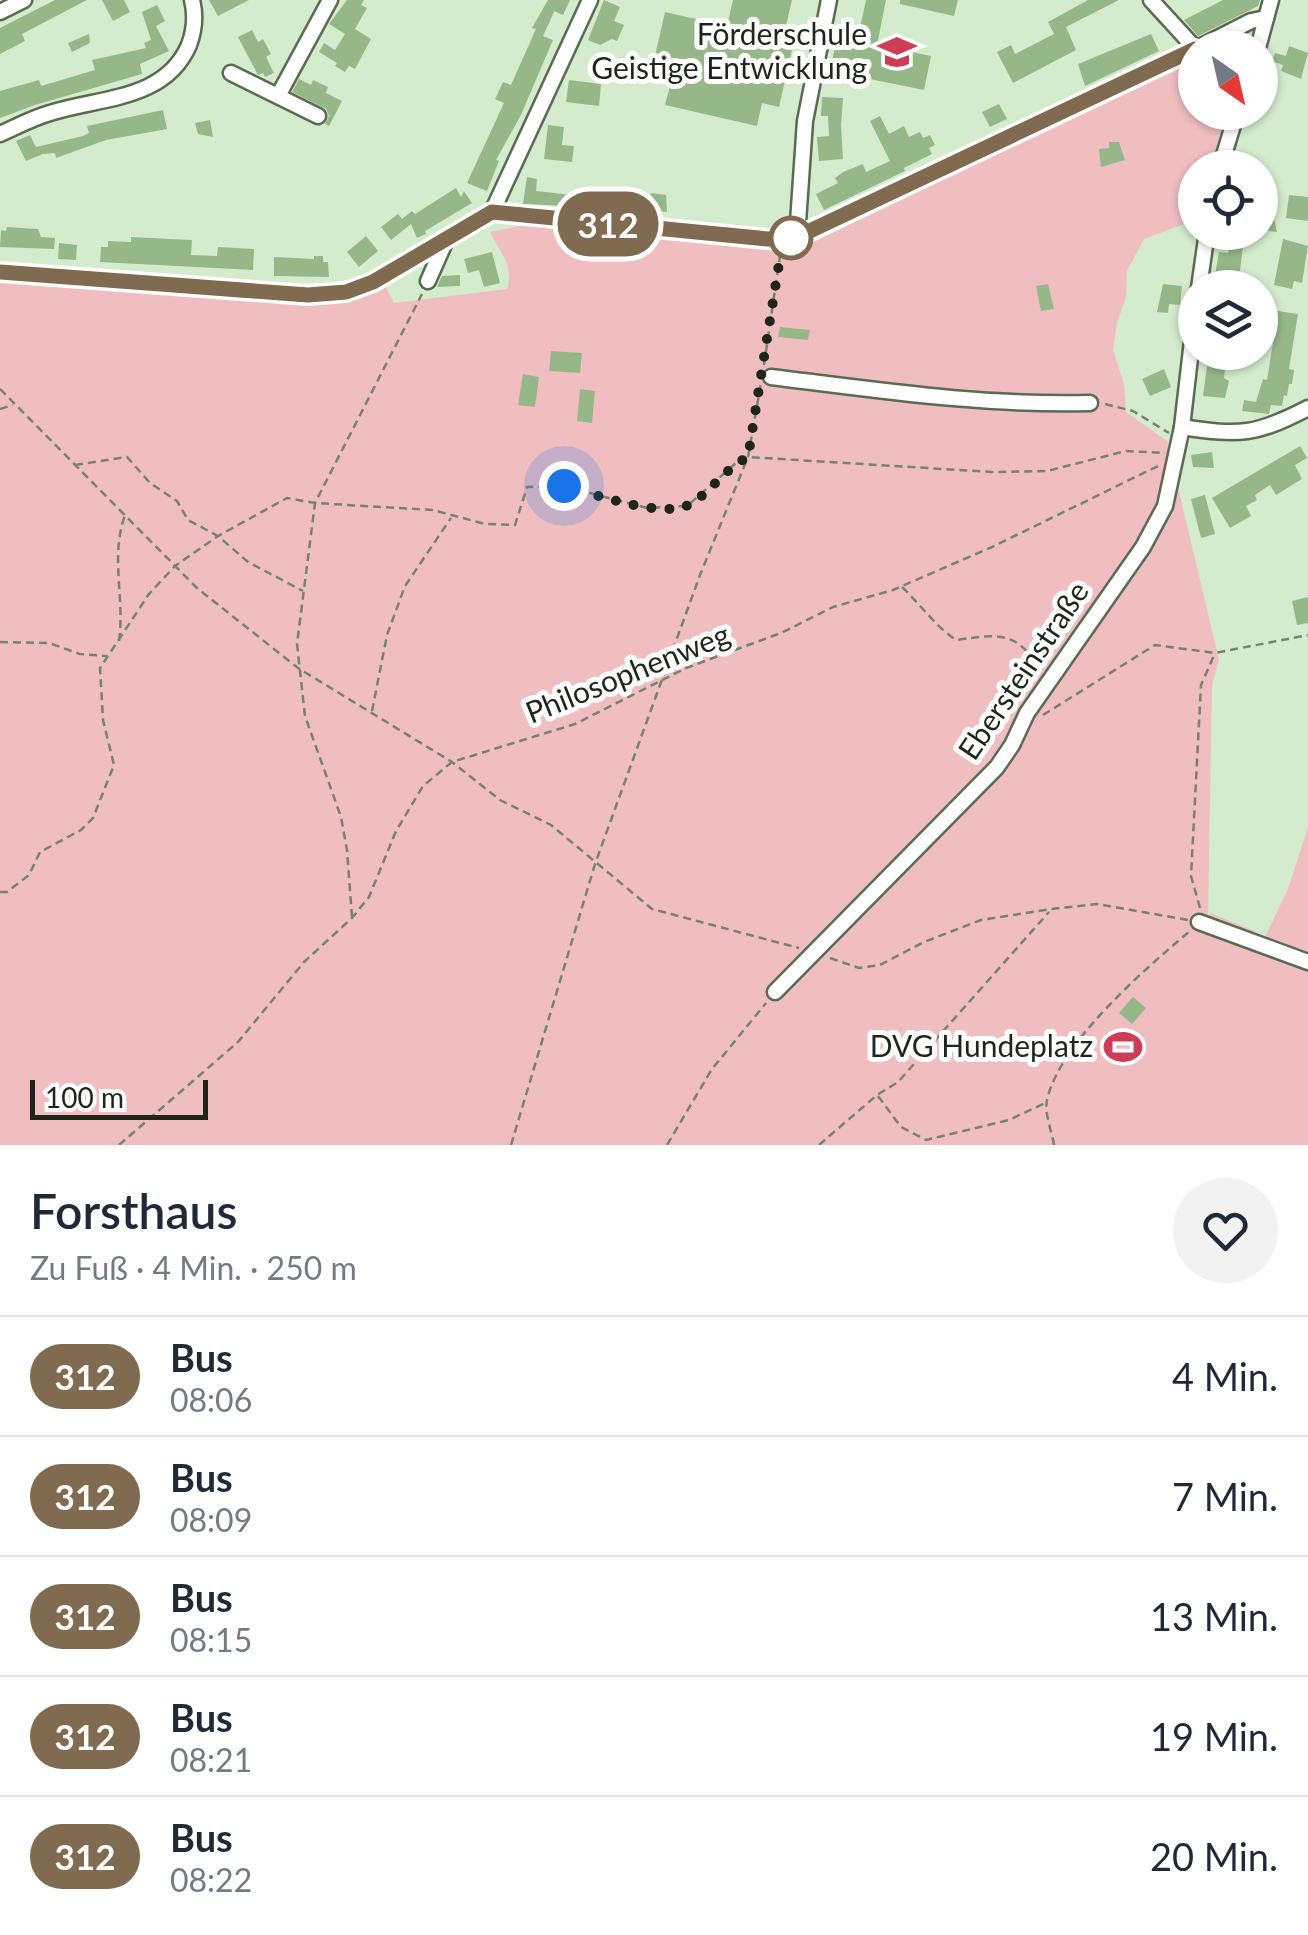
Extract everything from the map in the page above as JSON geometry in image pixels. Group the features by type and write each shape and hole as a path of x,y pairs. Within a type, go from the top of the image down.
{"street":[{"path":"0,12 24,0"},
{"path":"0,134 49,113 154,85 182,59 188,46 196,16 192,0"},
{"path":"278,96 330,0"},
{"path":"492,212 590,0"},
{"path":"790,238 805,121 829,0"},
{"path":"1151,0 1179,30"},
{"path":"1263,30 1271,0"},
{"path":"1234,30 1266,18"},
{"path":"0,272 336,294 373,282 492,212 790,238 1178,56"},
{"path":"232,73 318,116"},
{"path":"428,281 446,238"},
{"name":"Ebersteinstraße","path":"775,992 971,797 1012,745 1026,713 1156,526 1172,484 1188,370"},
{"path":"766,374 962,401 1090,403"},
{"path":"1181,432 1250,433 1270,428 1308,408"},
{"path":"1199,922 1308,962"}],"path":[{"path":"511,1145 595,864 748,457 790,238"},
{"path":"352,918 348,850 341,817 306,716 297,644 315,504 428,281"},
{"path":"0,389 174,566 298,668 452,762 500,800 551,825 652,909 733,928 859,968 880,966 924,942 981,920 1052,909 1097,904 1199,922"},
{"path":"1090,403 1132,411 1160,429 1181,432"},
{"path":"0,409 15,404"},
{"path":"0,892 29,875 40,852 82,830 93,818 114,765 103,720 100,668 149,594 174,566 218,536 287,498 315,504 432,510 485,524 516,525 527,487 564,486 647,508 687,506 748,457 1047,472 1126,451 1177,454"},
{"name":"Philosophenweg","path":"118,1145 238,1042 304,962 352,918 370,897 396,831 423,786 452,762 575,724 662,679 780,633 832,607 901,586 1112,492 1177,454"},
{"path":"74,465 127,458 150,483 176,500 188,520 218,536 248,562 306,592"},
{"path":"118,644 121,625 116,558 125,514"},
{"path":"371,712 387,634 404,586 453,516"},
{"path":"901,586 936,626 956,640 996,634 1025,646 1047,684"},
{"path":"1026,713 1044,716 1155,644 1215,654 1308,635"},
{"path":"0,642 49,644 80,654 109,656"},
{"path":"1054,1145 1046,1103 1062,1062 1112,1003 1202,915 1191,876 1202,684 1215,654"},
{"path":"819,1145 898,1082 1052,909"},
{"path":"667,1145 712,1069 775,992"},
{"path":"877,1095 901,1127 926,1140 1009,1120 1046,1103"}],"shaded area":[{"path":"1178,65 1178,130 1221,130 1215,150 1178,150 1178,226 1144,239 1127,271 1126,297 1113,350 1124,384 1126,412 1167,441 1219,660 1212,685 1208,917 1210,913 1255,931 1253,940 1262,943 1288,889 1308,827 1308,1145 0,1145 0,281 307,303 345,299 385,285 394,303 507,289 508,266 490,232 529,224 791,253"}],"building":[{"path":"55,0 87,0 22,34 25,41 0,54 0,28"},
{"path":"102,0 124,0 130,12 113,21"},
{"path":"209,0 249,0 218,16"},
{"path":"347,0 364,0 361,5 367,8 355,29 371,39 355,69 349,66 345,72 319,52 324,43 335,50 345,34 329,24"},
{"path":"548,0 570,0 563,15 554,11 543,36 553,40 521,115 496,160 499,161 487,191 467,183 504,103 495,99 503,82 511,85 536,29 532,28"},
{"path":"604,0 620,7 614,21 624,25 617,41 612,39 600,45 588,40"},
{"path":"733,0 792,0 783,39 794,41 779,107 762,103 757,126 665,105 671,82 650,78 665,12 727,26"},
{"path":"866,0 886,0 877,45 931,56 924,90 830,71 837,37 857,41"},
{"path":"900,0 958,0 954,16 900,4"},
{"path":"1088,0 1119,0 1066,27 1076,50 1013,83 997,52 1011,45 1015,54 1054,34 1048,22"},
{"path":"1223,0 1260,0 1258,6 1210,30 1193,30 1184,20"},
{"path":"157,5 165,21 156,26 169,51 140,64 142,74 0,118 0,91 39,80 41,86 95,70 92,60 146,48 144,43 151,40 142,12"},
{"path":"252,30 258,42 263,39 271,54 266,57 274,73 265,77 263,73 258,75 238,37"},
{"path":"89,34 90,43 72,52 68,43"},
{"path":"1151,34 1159,51 1085,86 1078,64"},
{"path":"1289,46 1308,53 1301,79 1281,71 1283,65 1278,63 1278,54 1286,56"},
{"path":"299,79 328,87 326,93 342,101 329,126 325,124 329,116 326,109 292,92"},
{"path":"569,80 601,84 599,106 566,102"},
{"path":"822,97 843,98 843,159 819,161 817,137 829,136 828,116 821,116"},
{"path":"999,104 1007,119 990,127 982,112"},
{"path":"163,110 167,129 106,140 56,158 55,153 43,154 26,161 16,141 30,135 36,147 83,136 89,133 87,126"},
{"path":"880,116 889,134 904,126 909,137 920,132 923,138 930,135 935,145 929,148 932,154 824,210 816,194 838,183 835,178 843,172 863,164 866,172 890,161 870,121"},
{"path":"210,120 213,137 198,134 195,123"},
{"path":"548,125 564,127 562,145 574,146 572,162 544,159"},
{"path":"1109,142 1119,142 1125,160 1101,167 1099,149 1109,148"},
{"path":"527,177 537,179 536,191 572,195 571,206 523,204"},
{"path":"456,188 461,197 464,191 472,203 425,231 426,234 417,238 411,224 391,240 381,227 398,214 402,219 412,211 415,214"},
{"path":"651,193 666,195 667,212 648,210"},
{"path":"1289,195 1308,197 1308,221 1286,218"},
{"path":"7,227 38,229 41,237 55,238 54,249 0,247 1,230 6,231"},
{"path":"366,236 378,251 359,267 347,252"},
{"path":"131,237 192,240 191,255 217,256 218,247 254,249 253,270 100,262 101,247 108,247 108,241 131,242"},
{"path":"1283,239 1308,246 1302,283 1294,281 1292,289 1278,286"},
{"path":"59,243 77,245 76,260 58,259"},
{"path":"1242,250 1240,270 1216,270 1219,252"},
{"path":"492,252 500,283 484,287 479,270 468,273 464,259"},
{"path":"323,256 323,262 328,262 329,277 274,276 274,257"},
{"path":"460,275 460,286 437,287 442,276"},
{"path":"1048,284 1054,309 1041,311 1036,286"},
{"path":"1163,284 1178,286 1178,305 1169,304 1168,313 1157,312"},
{"path":"1278,311 1298,314 1289,369 1294,370 1292,384 1282,406 1271,405 1269,414 1242,411 1244,400 1256,402 1263,379 1267,380 1269,370 1278,370"},
{"path":"780,327 810,330 808,340 778,337"},
{"path":"551,351 582,353 580,373 549,371"},
{"path":"1164,369 1171,387 1150,396 1142,379"},
{"path":"1206,370 1225,370 1224,378 1229,381 1225,398 1203,396"},
{"path":"523,374 539,377 535,407 518,405"},
{"path":"580,389 595,391 592,423 577,421"},
{"path":"1300,446 1307,458 1295,465 1302,479 1276,495 1270,485 1255,495 1257,500 1246,506 1251,516 1230,528 1212,498"},
{"path":"1212,452 1214,468 1193,467 1191,455"},
{"path":"1205,495 1215,534 1201,538 1191,499"},
{"path":"1308,597 1308,623 1297,625 1292,601"},
{"path":"1133,997 1146,1008 1132,1024 1119,1013"}],"bus line":[{"name":"312","path":"0,272 336,294 373,282 492,212 768,239 797,237 1178,57"}],"place":[{"name":"Förderschule Geistige Entwicklung","path":"897,52"},
{"name":"DVG Hundeplatz","path":"1123,1047"}],"route":[{"path":"564,486 647,508 687,506 748,457 783,239 797,237 791,238"}]}
